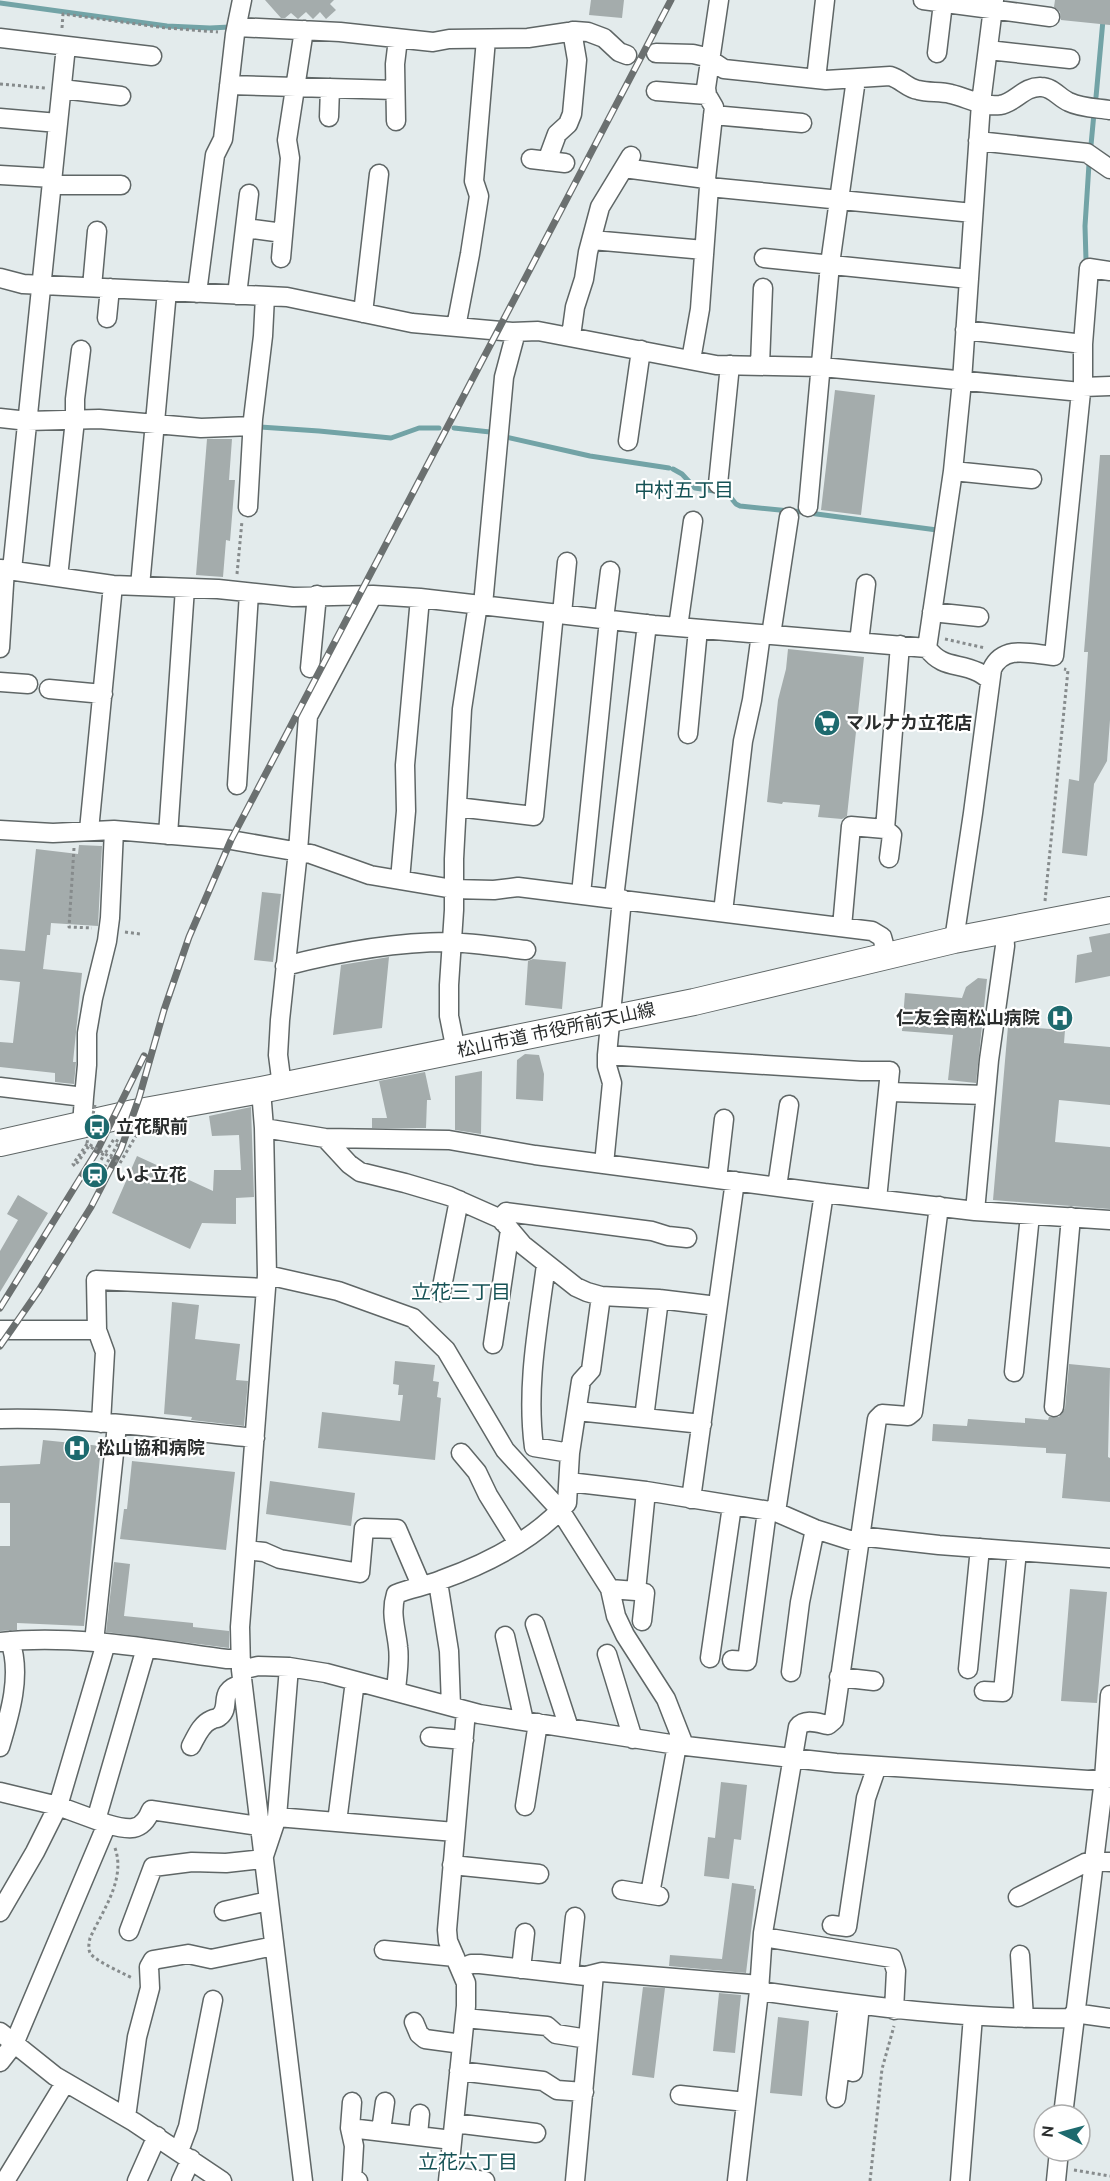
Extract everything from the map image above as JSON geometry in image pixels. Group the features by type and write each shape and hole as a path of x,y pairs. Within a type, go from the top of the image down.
{"street":[{"path":"197,293 215,155 223,139 236,29 242,0"},
{"path":"691,360 700,309 714,107 707,95 719,0"},
{"path":"816,79 825,0"},
{"path":"923,0 943,3 994,4 1050,17"},
{"path":"937,53 943,3"},
{"path":"990,680 977,671 946,664 934,657 928,640 953,471 962,381 981,103 994,4"},
{"path":"236,29 304,30 434,42 449,39 528,38 572,31 588,32 604,38 627,55"},
{"path":"281,258 290,158 287,140 304,30"},
{"path":"547,161 557,134 568,124 572,114 566,89 577,60 572,31"},
{"path":"0,38 152,56"},
{"path":"396,120 395,64 398,39"},
{"path":"456,327 479,196 474,181 486,39"},
{"path":"0,648 6,569 28,421 43,285 62,89 63,45"},
{"path":"987,50 1070,59"},
{"path":"656,53 693,54 706,57 724,69 816,79 890,76 919,90 950,94 973,103 1002,105 1030,89 1043,87 1058,93 1068,102 1110,110"},
{"path":"808,507 831,264 856,79"},
{"path":"229,85 395,90"},
{"path":"330,88 330,117"},
{"path":"62,89 121,96"},
{"path":"656,91 707,95"},
{"path":"713,115 802,123"},
{"path":"0,118 58,123"},
{"path":"978,141 1087,153 1110,169"},
{"path":"571,336 575,307 584,279 600,207 628,162 708,183 839,200 973,213"},
{"path":"363,312 379,174"},
{"path":"0,175 121,185"},
{"path":"237,295 249,194"},
{"path":"245,228 283,233"},
{"path":"97,231 101,288 107,318"},
{"path":"592,240 704,250"},
{"path":"764,258 969,279"},
{"path":"954,940 992,669 998,658 1013,652 1054,657 1082,389 1089,268 1110,271"},
{"path":"0,278 23,284 287,297 412,323 516,332 538,331 691,360 730,365 822,367 962,381 1082,389 1110,386"},
{"path":"760,365 763,288"},
{"path":"140,586 167,291"},
{"path":"248,507 252,426 263,336 265,296"},
{"path":"965,330 1083,344"},
{"path":"456,1051 449,1016 462,708 481,605 504,377 516,332"},
{"path":"58,577 81,350"},
{"path":"628,441 641,350"},
{"path":"718,484 730,365"},
{"path":"0,418 28,421 99,419 201,428 252,426"},
{"path":"953,471 1032,479"},
{"path":"723,912 743,741 789,517"},
{"path":"678,627 693,521"},
{"path":"457,807 534,816 558,614 567,561"},
{"path":"6,569 113,585 293,597 373,595 420,598 698,629 900,645 928,640"},
{"path":"581,894 610,571"},
{"path":"859,642 866,584"},
{"path":"82,830 102,694 113,585"},
{"path":"168,835 185,588"},
{"path":"237,785 242,592"},
{"path":"303,2181 241,1671 240,1627 266,1282 264,1128 278,1055 309,716 373,595"},
{"path":"310,668 318,596"},
{"path":"400,880 406,811 405,765 420,598"},
{"path":"932,612 979,617"},
{"path":"604,1164 612,1083 607,1066 607,1055 618,898 647,624"},
{"path":"688,734 698,629"},
{"path":"885,829 900,645"},
{"path":"0,682 28,684"},
{"path":"49,689 102,694"},
{"path":"842,927 851,826 885,829 892,835 889,858"},
{"path":"0,830 53,833 114,830 231,840 298,851 370,875 453,889 494,890 518,887 872,930 882,937 887,955"},
{"path":"0,1087 87,1118 87,1032 109,930 114,830"},
{"name":"松山市道 市役所前天山線","path":"0,1143 87,1118 134,1113 272,1088 456,1051 694,1002 954,940 1110,910"},
{"path":"975,1211 994,1010 1005,946 1005,930"},
{"path":"285,966 343,952 386,945 451,942 526,950"},
{"path":"607,1055 890,1071 890,1092 877,1199"},
{"path":"890,1092 986,1095"},
{"path":"777,1186 789,1105"},
{"path":"691,1499 717,1306 726,1180 724,1119"},
{"path":"264,1128 325,1138 449,1140 535,1155 824,1193 975,1211 1110,1220"},
{"path":"325,1138 349,1164 360,1172 459,1200 501,1219 523,1245 576,1287 601,1296 659,1299 717,1306"},
{"path":"732,1660 747,1661 824,1193"},
{"path":"441,1292 459,1200"},
{"path":"737,2181 763,1937 798,1727 802,1723 828,1725 834,1719 877,1419 882,1414 908,1416 913,1412 939,1206"},
{"path":"493,1344 507,1226 506,1212 652,1231 687,1238"},
{"path":"1014,1372 1030,1215"},
{"path":"1054,1407 1071,1217"},
{"path":"546,1265 532,1366 531,1420 534,1447 570,1453"},
{"path":"0,1912 35,1852 58,1806 100,1643 109,1424 105,1352 97,1330 96,1280 266,1282 338,1291 413,1318 446,1350 505,1450 561,1510 610,1589 616,1616 625,1635 666,1699 680,1745 655,1895 622,1890"},
{"path":"396,1691 398,1647 393,1602 396,1594 476,1567 518,1543 567,1503 570,1453 581,1381 591,1370 601,1296"},
{"path":"644,1418 659,1299"},
{"path":"0,1330 97,1330"},
{"path":"577,1411 702,1424"},
{"path":"0,1419 33,1418 255,1438"},
{"path":"461,1452 477,1472 488,1495 518,1543"},
{"path":"569,1482 646,1491 771,1512 814,1528 859,1539 1110,1558"},
{"path":"642,1621 646,1491"},
{"path":"711,1658 732,1506"},
{"path":"246,1550 264,1552 280,1559 360,1573 364,1528 397,1529 429,1583 449,1651 464,1740 447,1930 448,1941 466,1983 465,2018 448,2179 485,2181"},
{"path":"786,1662 814,1528"},
{"path":"968,1669 980,1548"},
{"path":"984,1691 1003,1692 1017,1551"},
{"path":"610,1589 644,1593"},
{"path":"535,1624 569,1728"},
{"path":"505,1636 531,1722 525,1806"},
{"path":"0,1747 9,1717 13,1689 14,1659 5,1642 100,1643 146,1648 227,1659 241,1671"},
{"path":"0,2062 14,2044 102,1822 146,1648"},
{"path":"607,1654 633,1738"},
{"path":"191,1746 200,1730 210,1720 219,1718 223,1712 228,1692 241,1671 258,1666 289,1667 396,1691 440,1705 531,1722 680,1745 793,1759 877,1766 1088,1780 1107,1779"},
{"path":"263,1859 277,1817 289,1667"},
{"path":"839,1677 874,1681"},
{"path":"337,1822 355,1681"},
{"path":"1064,2103 1074,2015 1101,1862 1110,1695"},
{"path":"430,1737 464,1740"},
{"path":"832,1925 847,1927 866,1798 877,1766"},
{"path":"0,1792 58,1806 122,1828 135,1828 147,1820 151,1810 259,1826"},
{"path":"277,1817 455,1832"},
{"path":"129,1931 153,1867 192,1862 226,1863 263,1859"},
{"path":"1018,1897 1085,1863 1101,1862"},
{"path":"452,1865 539,1874"},
{"path":"224,1911 268,1901"},
{"path":"569,1974 575,1917"},
{"path":"521,1969 525,1933"},
{"path":"763,1937 892,1958 896,1971 896,2010"},
{"path":"126,2117 137,2037 150,1988 148,1967 153,1960 188,1954 211,1959 274,1946"},
{"path":"384,1950 459,1963 586,1976 602,1972 759,1988 896,2010 1024,2018 1074,2015 1110,2018"},
{"path":"1020,1955 1024,2018"},
{"path":"575,2181 594,1974"},
{"path":"181,2181 188,2127 213,2000"},
{"path":"853,2072 854,2004"},
{"path":"836,2098 854,2004"},
{"path":"960,2181 973,2016"},
{"path":"465,2018 547,2026 556,2034 588,2038"},
{"path":"414,2022 424,2039 462,2044"},
{"path":"0,2032 65,2083 157,2136 222,2181"},
{"path":"459,2071 543,2081 557,2090 584,2092"},
{"path":"5,2181 65,2083"},
{"path":"680,2095 746,2102"},
{"path":"352,2102 350,2128 354,2146 352,2180 358,2181"},
{"path":"381,2131 385,2102"},
{"path":"418,2136 420,2114"},
{"path":"350,2128 418,2136 453,2131 536,2133"},
{"path":"137,2181 157,2136"}],"path":[{"path":"63,45 63,14 193,31 236,29"},
{"path":"0,84 62,89"},
{"path":"242,592 240,530 248,507"},
{"path":"928,640 943,639 984,648 992,651 998,658"},
{"path":"1040,655 1042,663 1049,667 1068,670 1043,923"},
{"path":"82,830 69,927 140,934"},
{"path":"87,1118 73,1164 75,1166 89,1146 104,1155"},
{"path":"87,1118 120,1163 138,1134"},
{"path":"90,1180 114,1139 119,1142 104,1168 99,1165"},
{"path":"102,1822 119,1860 118,1877 90,1938 90,1952 95,1958 150,1988"},
{"path":"870,2181 882,2069 896,2010"},
{"path":"1058,2166 1110,2176"}],"building":[{"path":"265,0 334,0 330,4 336,10 326,19 320,12 313,19 306,12 298,19 291,13 281,18"},
{"path":"591,0 624,0 622,18 589,15"},
{"path":"1055,0 1110,0 1110,25 1061,20 1060,12 1054,7"},
{"path":"835,390 875,395 861,515 821,510"},
{"path":"207,439 232,439 229,480 235,480 230,541 226,540 223,577 196,575"},
{"path":"1100,455 1110,455 1110,720 1107,761 1094,784 1087,856 1062,853 1069,779 1079,781 1088,652 1084,652"},
{"path":"788,649 864,657 847,816 842,819 818,817 820,805 767,802 778,700 786,669"},
{"path":"79,845 102,846 98,926 51,923 50,935 47,935 43,969 82,973 73,1062 76,1062 74,1084 55,1082 55,1073 0,1067 0,1042 13,1043 20,982 0,980 0,949 25,951 36,849 78,854"},
{"path":"262,892 281,894 273,962 254,960"},
{"path":"1110,933 1110,976 1075,983 1077,955 1092,952 1089,937"},
{"path":"389,957 382,1028 333,1035 341,965"},
{"path":"533,959 566,962 562,1009 525,1005 528,961"},
{"path":"978,978 987,979 976,1083 948,1080 953,1035 902,1031 905,993 962,998 966,987"},
{"path":"1008,1026 1065,1030 1064,1043 1110,1047 1110,1105 1059,1100 1055,1142 1110,1147 1110,1209 993,1200"},
{"path":"525,1054 539,1055 544,1074 543,1101 516,1099 517,1060"},
{"path":"482,1071 481,1134 455,1130 455,1076"},
{"path":"425,1072 431,1100 427,1100 426,1128 372,1128 372,1118 387,1118 379,1081"},
{"path":"251,1107 254,1197 236,1198 236,1224 202,1223 190,1249 112,1213 137,1156 213,1191 214,1170 241,1170 239,1135 212,1136 209,1116"},
{"path":"18,1195 48,1213 0,1292 0,1251 18,1220 7,1214"},
{"path":"172,1302 199,1305 195,1339 240,1344 236,1380 248,1381 244,1426 191,1420 192,1417 164,1414"},
{"path":"395,1361 435,1365 433,1381 439,1382 437,1397 441,1398 435,1460 318,1448 322,1412 400,1421 403,1395 398,1395 399,1385 393,1384"},
{"path":"1069,1364 1110,1368 1108,1457 1110,1458 1110,1502 1062,1498 1066,1454 1046,1453 1046,1448 932,1441 933,1424 967,1426 968,1419 1025,1423 1025,1418 1048,1420 1049,1417 1059,1417 1065,1408"},
{"path":"43,1440 101,1446 84,1626 17,1623 17,1630 0,1631 0,1546 10,1546 10,1503 0,1503 0,1466 40,1464"},
{"path":"132,1461 235,1472 226,1550 120,1539 124,1509 127,1509"},
{"path":"270,1481 355,1493 351,1526 266,1514"},
{"path":"114,1562 130,1564 124,1616 193,1623 193,1627 229,1631 229,1648 106,1632"},
{"path":"1070,1589 1107,1592 1097,1703 1061,1701"},
{"path":"721,1782 747,1785 741,1840 734,1839 729,1879 704,1876 708,1837 715,1838"},
{"path":"732,1883 754,1886 756,1889 746,1973 669,1966 670,1955 722,1959"},
{"path":"643,1987 665,1988 654,2078 632,2075"},
{"path":"719,1993 741,1995 735,2053 713,2051"},
{"path":"778,2017 809,2021 802,2096 770,2093"}],"waterway":[{"path":"0,3 167,26 230,27"},
{"path":"1096,97 1103,20"},
{"path":"1091,145 1094,113 1097,113"},
{"path":"1086,260 1085,226 1089,164"},
{"path":"260,427 391,438 419,428 439,428"},
{"path":"454,428 490,432"},
{"path":"506,437 590,456 669,468"},
{"path":"673,469 682,474 695,488 727,493 740,506 790,511"},
{"path":"794,511 937,530"}],"railway":[{"path":"0,1346 39,1290 91,1207 121,1149 189,937 231,840 671,0"},
{"path":"0,1308 97,1151 144,1056"}],"place":[{"name":"マルナカ立花店","path":"827,723"},
{"name":"仁友会南松山病院","path":"1060,1018"},
{"name":"立花駅前","path":"97,1127"},
{"name":"いよ立花","path":"95,1175"},
{"name":"松山協和病院","path":"77,1448"}],"district":[{"name":"中村五丁目","path":"684,490"},
{"name":"立花三丁目","path":"461,1292"},
{"name":"立花六丁目","path":"468,2162"}]}
